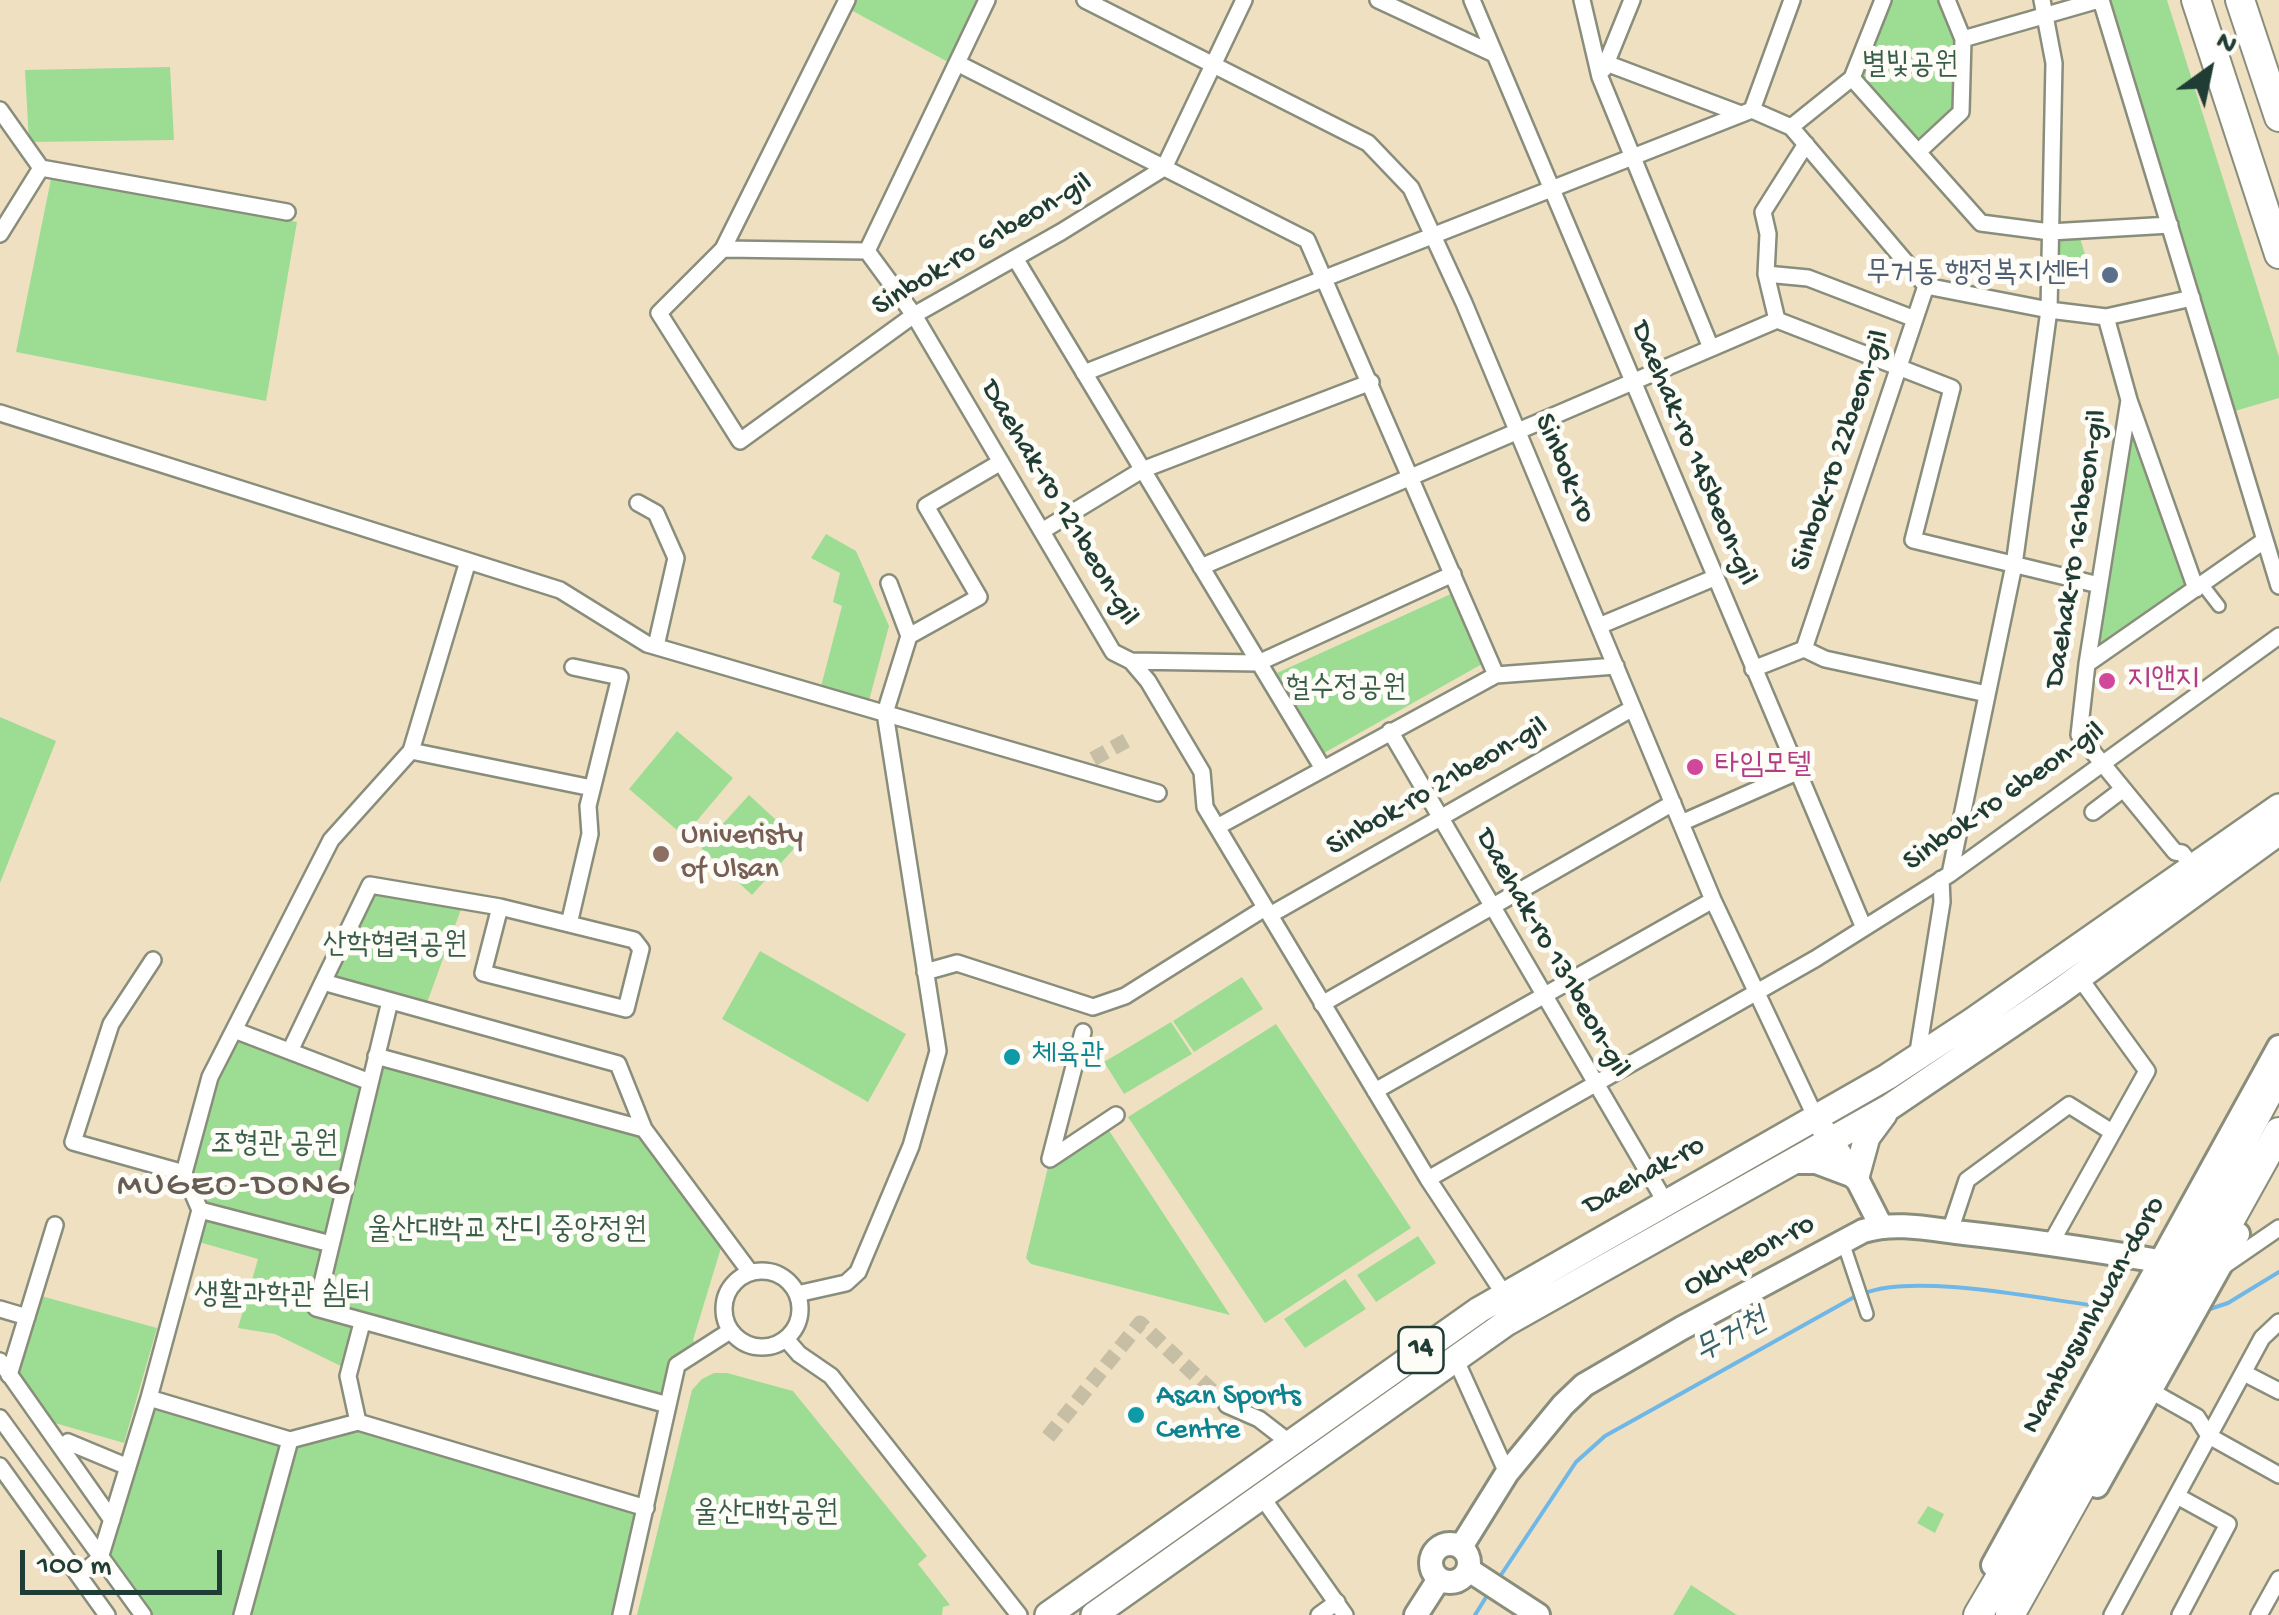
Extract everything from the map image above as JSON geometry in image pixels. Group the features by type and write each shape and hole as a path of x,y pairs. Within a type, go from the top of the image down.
{"highway":[{"path":"2196,0 2279,254"},
{"path":"2215,0 2279,194"},
{"path":"2240,0 2279,117"},
{"path":"2260,0 2279,58"},
{"path":"1978,1615 2066,1465 2279,1074"},
{"path":"2010,1615 2279,1132"}],"main road":[{"name":"Daehak-ro","path":"1094,1615 1455,1358 1511,1305 1792,1162 1823,1129 1918,1058 2279,807"},
{"name":"Daehak-ro","path":"1048,1615 1290,1444 1666,1204 1823,1129 1888,1108 2079,977 2279,832"},
{"name":"Nambusunhwan-doro","path":"1966,1615 2279,1047"},
{"path":"1856,1177 1867,1137 1888,1108"},
{"path":"1823,1129 1856,1177 1880,1226"},
{"path":"2024,1615 2279,1159"},
{"path":"1792,1162 1816,1162 1856,1177"},
{"name":"Okhyeon-ro","path":"1461,1547 1508,1473 1584,1385 1652,1344 1880,1226 2051,1243 2158,1261"},
{"path":"1439,1579 1432,1568 1432,1555 1442,1546 1461,1547 1474,1574 1538,1615"},
{"path":"1123,1562 1102,1581 1099,1595 1108,1599 1138,1584"},
{"path":"1439,1579 1457,1581 1474,1574"},
{"path":"1416,1615 1439,1579"}],"street":[{"path":"847,0 723,249 868,251 987,0"},
{"name":"Sinbok-ro","path":"1086,0 1368,142 1411,188 1518,432 1713,900 1823,1129"},
{"path":"1164,168 1244,0"},
{"path":"1378,0 1494,54"},
{"name":"Daehak-ro 145beon-gil","path":"1472,0 1864,928"},
{"path":"1582,0 1630,157 1712,348"},
{"path":"1603,70 1632,0"},
{"path":"1084,373 1746,112 1792,0"},
{"path":"1791,127 1852,78 1883,0"},
{"path":"1918,152 1961,112 1963,39 1947,0"},
{"path":"1963,39 2044,8 2100,0 2279,586"},
{"path":"1918,1058 1946,876 2014,565 2048,310 2054,63 2044,8"},
{"path":"958,63 1307,240 1496,675"},
{"path":"1603,70 1791,127 1926,286 2106,317 2192,298"},
{"path":"1852,78 1981,223 2050,232 2170,225"},
{"path":"0,110 42,168 287,212"},
{"path":"1777,320 1766,274 1768,234 1762,212 1806,144"},
{"path":"0,234 42,168"},
{"name":"Sinbok-ro 61beon-gil","path":"723,249 659,313 740,441 914,315 1164,168"},
{"name":"Daehak-ro 121beon-gil","path":"868,251 914,315 1113,652 1131,662 1148,681 1202,772 1205,807 1428,1179 1511,1305"},
{"path":"1015,258 1322,768"},
{"path":"1766,274 1808,278 1916,319"},
{"name":"Sinbok-ro 22beon-gil","path":"1804,649 1926,286"},
{"name":"Daehak-ro 161beon-gil","path":"2106,317 2129,400 2086,664 2079,735 2192,868"},
{"path":"1201,568 1777,320 1952,388 1912,540 2100,585"},
{"path":"1042,531 1142,470 1371,382"},
{"path":"2129,400 2199,587 2218,606"},
{"path":"0,412 560,590 656,646 1158,793"},
{"path":"908,636 979,597 926,506 1001,462"},
{"path":"638,503 656,513 676,558 656,646"},
{"path":"2086,664 2265,540"},
{"path":"79,1576 100,1558 150,1398 200,1210 184,1173 210,1077 331,840 411,751 468,561"},
{"path":"1131,662 1258,663 1453,574"},
{"path":"1599,626 1714,578"},
{"path":"797,1294 846,1283 858,1272 911,1146 938,1051 885,713 908,636 889,583"},
{"name":"Sinbok-ro 6beon-gil","path":"1428,1179 1756,993 1946,876 2279,636"},
{"path":"1753,669 1804,649 1825,658 1988,694"},
{"path":"1217,826 1496,675 1616,666"},
{"path":"569,924 590,834 588,806 620,676 573,667"},
{"name":"Sinbok-ro 21beon-gil","path":"925,972 957,963 1094,1007 1125,996 1267,912 1633,708"},
{"name":"Daehak-ro 131beon-gil","path":"1390,731 1666,1204"},
{"path":"411,751 592,788"},
{"path":"1077,769 1094,760"},
{"path":"1681,823 1797,772"},
{"path":"2094,812 2122,790"},
{"path":"1322,1004 1673,803"},
{"path":"290,1051 370,885 500,906 634,940 641,950 626,1010 482,973 500,906"},
{"path":"1375,1091 1713,900"},
{"path":"153,960 110,1024 72,1142 184,1173"},
{"path":"2051,1243 2146,1070 2079,977"},
{"path":"323,982 618,1064 644,1129 750,1272"},
{"path":"390,1001 316,1308 668,1405"},
{"path":"234,1030 370,1082"},
{"path":"1083,1032 1050,1159 1116,1115"},
{"path":"376,1056 644,1129"},
{"path":"1950,1231 1967,1180 2069,1105 2112,1132"},
{"path":"200,1210 331,1244"},
{"path":"55,1225 27,1316 5,1368 112,1520"},
{"path":"2218,1270 2279,1228"},
{"path":"1843,1242 1867,1314"},
{"path":"750,1272 776,1273 797,1294 798,1324 786,1339 771,1347 744,1344 730,1330 723,1312 730,1286 750,1272"},
{"path":"0,1309 27,1316"},
{"path":"2112,1615 2262,1338 2279,1322"},
{"path":"358,1422 348,1376 362,1323"},
{"path":"622,1615 677,1365 730,1330"},
{"path":"786,1339 798,1354 832,1376 1019,1615"},
{"path":"1455,1358 1508,1473"},
{"path":"2244,1373 2279,1391"},
{"path":"2151,1392 2197,1417 2209,1436 2279,1475"},
{"path":"150,1398 290,1440 358,1422 646,1508"},
{"path":"1227,1405 1259,1419 1290,1444"},
{"path":"0,1418 143,1615"},
{"path":"242,1615 290,1440"},
{"path":"62,1449 68,1442 128,1467"},
{"path":"0,1466 107,1615"},
{"path":"2177,1496 2228,1524 2180,1615"},
{"path":"1262,1497 1341,1608 1319,1615"},
{"path":"2259,1615 2279,1579"}],"green space":[{"path":"851,0 980,0 950,63 847,8"},
{"name":"별빛공원","path":"1888,0 1940,0 1956,44 1956,110 1919,145 1858,76"},
{"path":"2104,0 2167,0 2279,357 2279,398 2235,411"},
{"path":"170,67 174,140 29,142 25,70"},
{"path":"51,179 297,222 266,401 16,352"},
{"path":"2080,238 2088,264 2055,268 2055,239"},
{"path":"2129,400 2196,589 2087,664"},
{"path":"826,534 856,551 889,626 867,708 819,694 842,606 833,602 840,573 811,558"},
{"name":"헐수정공원","path":"1453,593 1482,664 1324,753 1277,673"},
{"path":"0,717 56,741 0,883"},
{"path":"677,731 733,778 684,836 629,789"},
{"path":"749,795 800,842 752,895 701,848"},
{"name":"산학협력공원","path":"370,885 464,901 424,1011 323,982"},
{"path":"760,951 906,1034 868,1102 722,1019"},
{"path":"1242,977 1263,1009 1194,1052 1173,1021"},
{"path":"1171,1022 1192,1054 1124,1094 1104,1062"},
{"path":"1276,1024 1411,1228 1265,1323 1128,1117"},
{"name":"조형관 공원","path":"238,1035 367,1084 330,1238 203,1207 188,1174 215,1078"},
{"name":"울산대학교 잔디 중앙정원","path":"376,1056 644,1129 724,1238 693,1340 700,1350 677,1365 668,1405 316,1308"},
{"path":"1104,1123 1230,1315 1031,1264 1026,1258 1050,1159"},
{"name":"생활과학관 쉼터","path":"206,1217 326,1247 313,1311 355,1324 343,1367 275,1334 238,1328 258,1259 199,1242"},
{"path":"1418,1236 1436,1263 1376,1302 1357,1275"},
{"path":"1345,1279 1366,1309 1305,1348 1284,1319"},
{"path":"34,1294 157,1328 124,1443 41,1419 9,1375"},
{"name":"울산대학공원","path":"714,1373 793,1391 927,1556 918,1564 950,1605 943,1607 942,1615 637,1615 692,1390"},
{"path":"153,1407 280,1445 236,1615 150,1615 108,1559"},
{"path":"353,1428 635,1512 612,1615 249,1615 294,1443"},
{"path":"1928,1506 1944,1514 1935,1533 1917,1523"},
{"path":"1691,1585 1737,1615 1673,1615"}],"waterway":[{"name":"무거천","path":"2207,1310 2228,1303 2279,1272"},
{"name":"무거천","path":"1865,1293 1888,1288 1948,1287 2105,1307"},
{"name":"무거천","path":"1499,1578 1576,1462 1605,1436 1856,1296"},
{"name":"무거천","path":"1475,1615 1488,1594"}],"tunnel":[{"path":"1093,759 1133,737"},
{"path":"1048,1437 1140,1323 1227,1405"}],"place":[{"name":"무거동 행정복지센터","path":"2110,275"},
{"name":"지앤지","path":"2107,681"},
{"name":"타임모텔","path":"1695,767"},
{"name":"Univeristy of Ulsan","path":"661,854"},
{"name":"체육관","path":"1012,1057"},
{"name":"Asan Sports Centre","path":"1136,1415"}],"district":[{"name":"MUGEO-DONG","path":"234,1188"}]}
